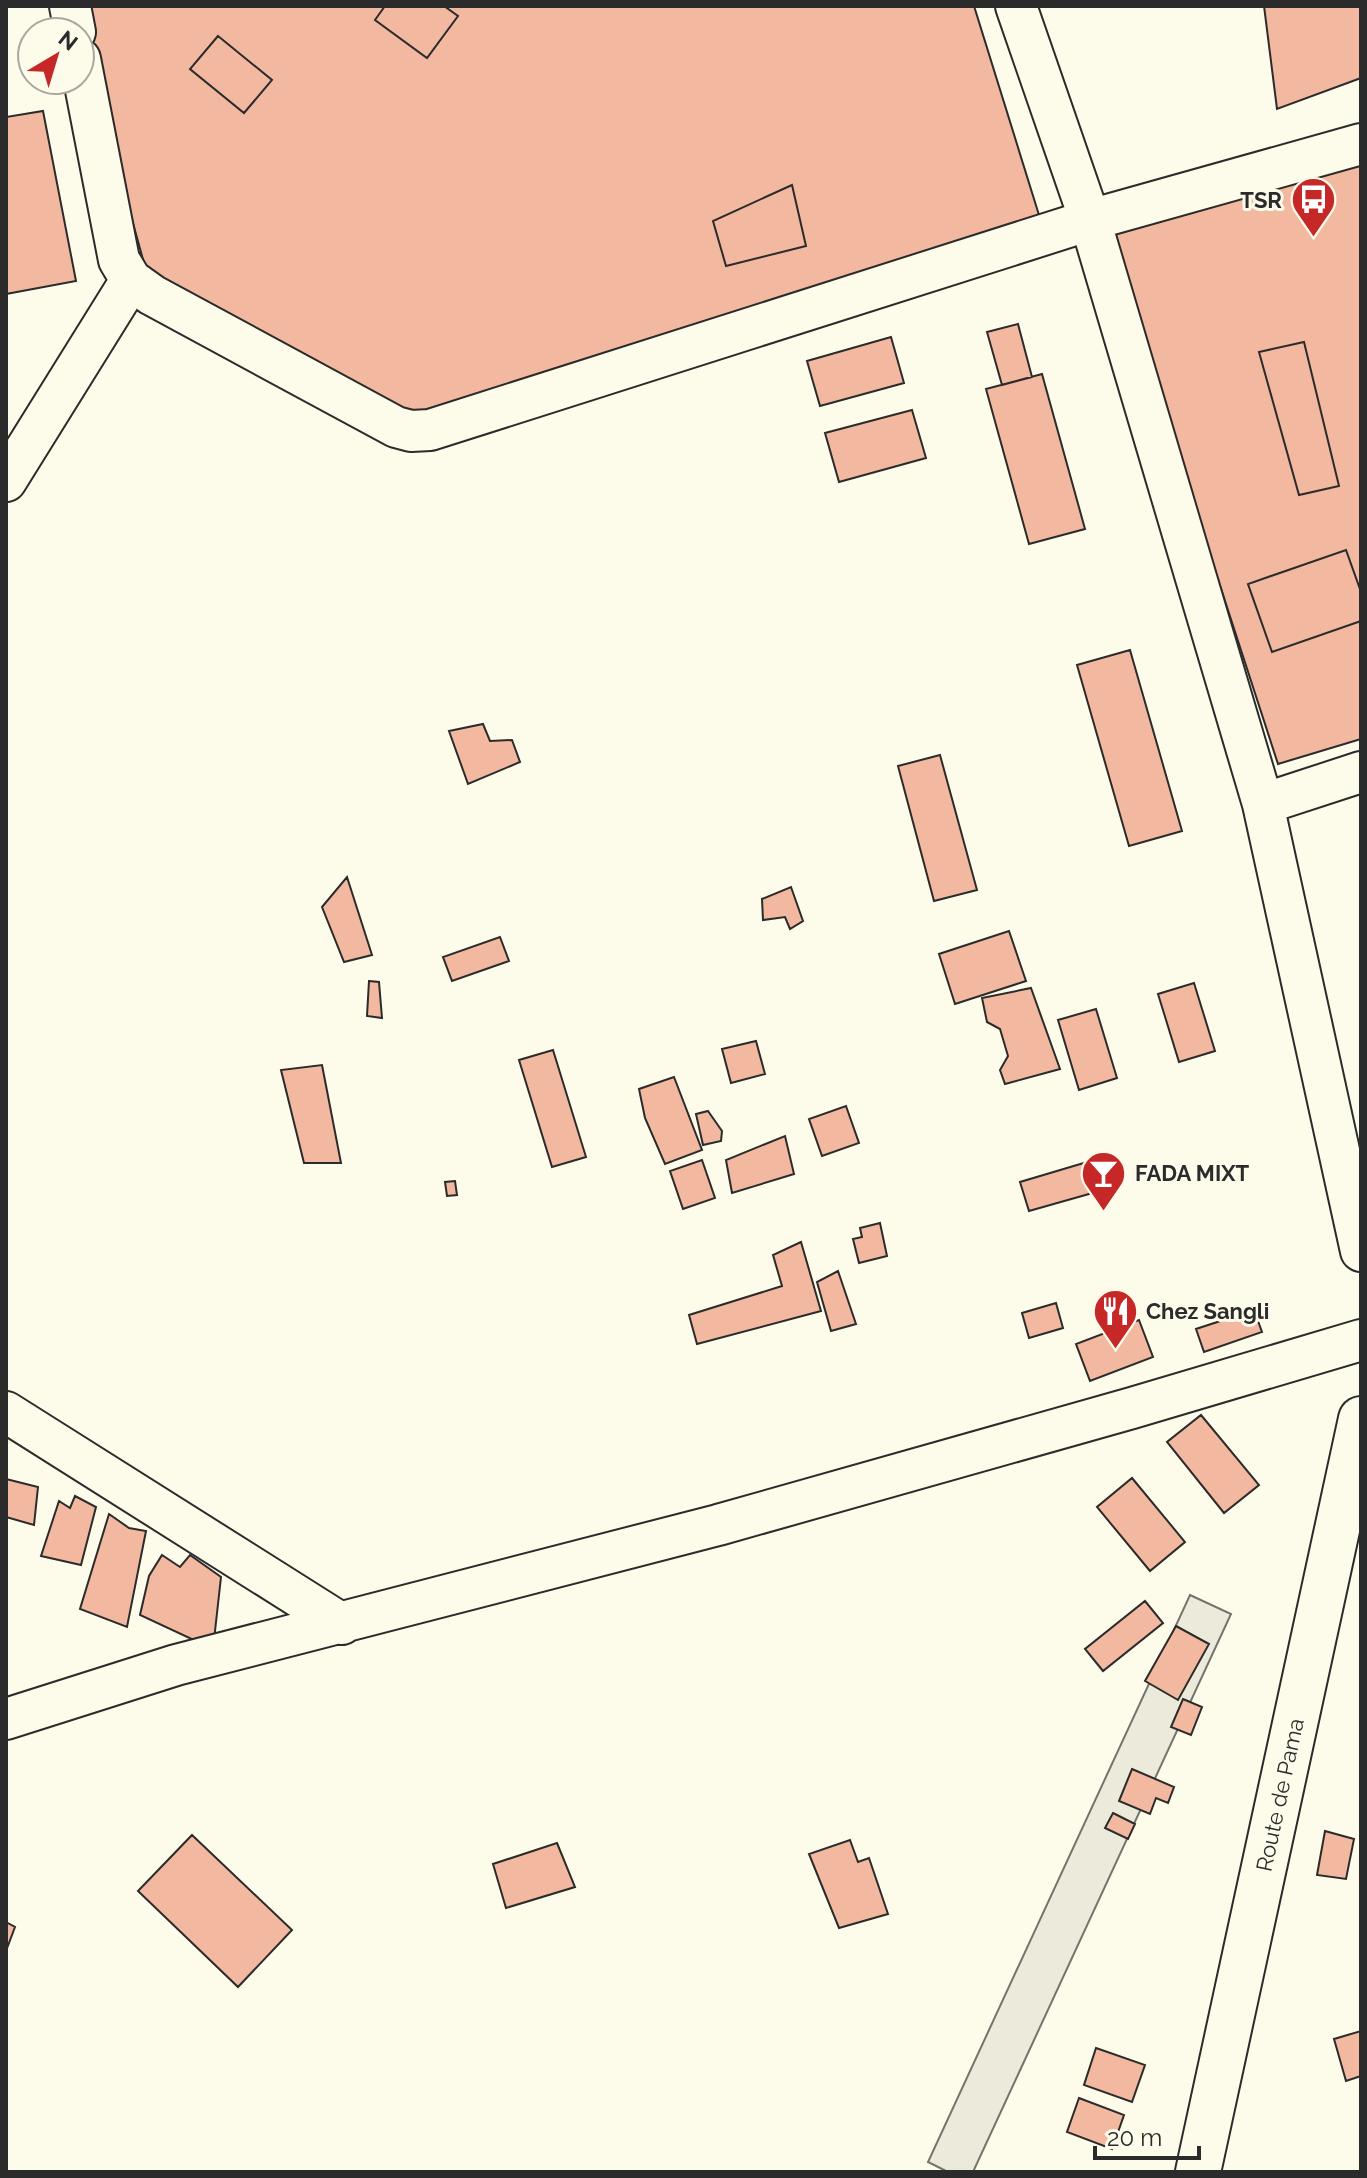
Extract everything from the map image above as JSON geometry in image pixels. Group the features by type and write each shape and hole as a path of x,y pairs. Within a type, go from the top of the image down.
{"highway":[{"name":"Route de Pama","path":"1198,2172 1361,1419"}],"street":[{"path":"1016,6 1090,220 1263,804 1361,1251"},
{"path":"87,96 119,260 131,280 152,295 396,427 411,431 430,430 1090,220 1361,144"},
{"path":"6,481 131,280"},
{"path":"1263,804 1361,772"},
{"path":"6,1719 176,1665 718,1525 1361,1340"},
{"path":"6,1412 342,1624"}],"shaded area":[{"path":"1190,1595 1231,1614 973,2172 948,2172 928,2162"}],"building":[{"path":"73,6 974,6 1039,215 413,414 147,274 96,89 96,16 76,16"},
{"path":"385,6 444,6 458,16 427,58 375,20"},
{"path":"1264,6 1361,6 1361,78 1277,109"},
{"path":"218,36 272,80 244,113 190,69"},
{"path":"43,111 76,281 6,294 6,117"},
{"path":"1361,162 1361,739 1278,764 1105,232"},
{"path":"792,185 806,246 726,266 713,221"},
{"path":"1018,324 1032,377 1002,385 987,332"},
{"path":"891,337 904,383 820,406 807,361"},
{"path":"1304,342 1339,486 1299,495 1259,352"},
{"path":"1042,374 1085,529 1029,544 986,389"},
{"path":"912,410 926,458 839,482 825,433"},
{"path":"1346,550 1361,592 1361,621 1272,652 1248,584"},
{"path":"1130,650 1182,831 1129,846 1077,665"},
{"path":"483,724 490,741 512,740 520,762 468,784 449,731"},
{"path":"940,755 977,890 934,901 898,766"},
{"path":"347,877 372,955 344,962 322,907"},
{"path":"791,887 803,921 790,929 785,917 763,920 762,899"},
{"path":"1009,931 1026,981 955,1004 939,954"},
{"path":"500,937 509,961 452,981 443,957"},
{"path":"369,981 379,982 382,1018 367,1016"},
{"path":"1194,983 1215,1051 1179,1062 1158,994"},
{"path":"1031,988 1060,1069 1005,1084 1000,1070 1008,1056 1000,1029 987,1022 982,998"},
{"path":"1096,1009 1117,1078 1079,1090 1058,1020"},
{"path":"756,1041 765,1074 731,1083 722,1049"},
{"path":"553,1050 586,1157 552,1167 519,1060"},
{"path":"322,1065 341,1163 304,1163 281,1070"},
{"path":"674,1077 702,1150 665,1164 645,1118 639,1089"},
{"path":"846,1106 859,1143 822,1156 809,1119"},
{"path":"708,1111 722,1131 721,1141 703,1145 696,1114"},
{"path":"785,1136 794,1174 732,1193 726,1160"},
{"path":"702,1160 715,1198 683,1209 670,1171"},
{"path":"1087,1162 1096,1192 1029,1211 1020,1182"},
{"path":"455,1181 457,1195 447,1196 445,1182"},
{"path":"880,1223 887,1256 859,1263 853,1239 862,1237 860,1228"},
{"path":"801,1242 821,1311 697,1344 689,1315 782,1286 773,1255"},
{"path":"838,1271 856,1324 831,1331 817,1282"},
{"path":"1056,1303 1063,1328 1029,1338 1022,1313"},
{"path":"1254,1310 1262,1332 1204,1352 1196,1329"},
{"name":"Chez Sangli","path":"1139,1320 1153,1357 1090,1381 1076,1344"},
{"path":"1201,1415 1259,1485 1224,1513 1167,1442"},
{"path":"1132,1478 1185,1542 1150,1571 1097,1507"},
{"path":"6,1479 38,1487 34,1525 6,1517"},
{"path":"75,1496 96,1507 81,1565 41,1556 59,1501 70,1508"},
{"path":"109,1514 129,1528 146,1531 127,1627 80,1609"},
{"path":"162,1555 180,1567 190,1555 221,1577 213,1649 140,1615 149,1576"},
{"path":"1145,1601 1163,1623 1103,1671 1085,1649"},
{"path":"1176,1626 1209,1644 1178,1700 1145,1681"},
{"path":"1183,1699 1202,1707 1191,1735 1171,1727"},
{"path":"1132,1769 1174,1787 1168,1803 1156,1798 1150,1814 1119,1801"},
{"path":"1113,1813 1135,1824 1128,1839 1105,1828"},
{"path":"1325,1831 1354,1839 1346,1879 1317,1875"},
{"path":"192,1835 292,1930 238,1987 138,1891"},
{"path":"850,1840 858,1862 869,1858 888,1914 839,1928 809,1854"},
{"path":"557,1843 575,1887 506,1908 493,1864"},
{"path":"6,1922 15,1927 6,1951"},
{"path":"1361,2031 1361,2076 1346,2081 1334,2039"},
{"path":"1096,2048 1145,2065 1132,2102 1084,2085"},
{"path":"1079,2098 1124,2115 1112,2149 1067,2132"}],"place":[{"name":"TSR","path":"1313,239"},
{"name":"FADA MIXT","path":"1104,1212"},
{"name":"Chez Sangli","path":"1115,1350"}]}
